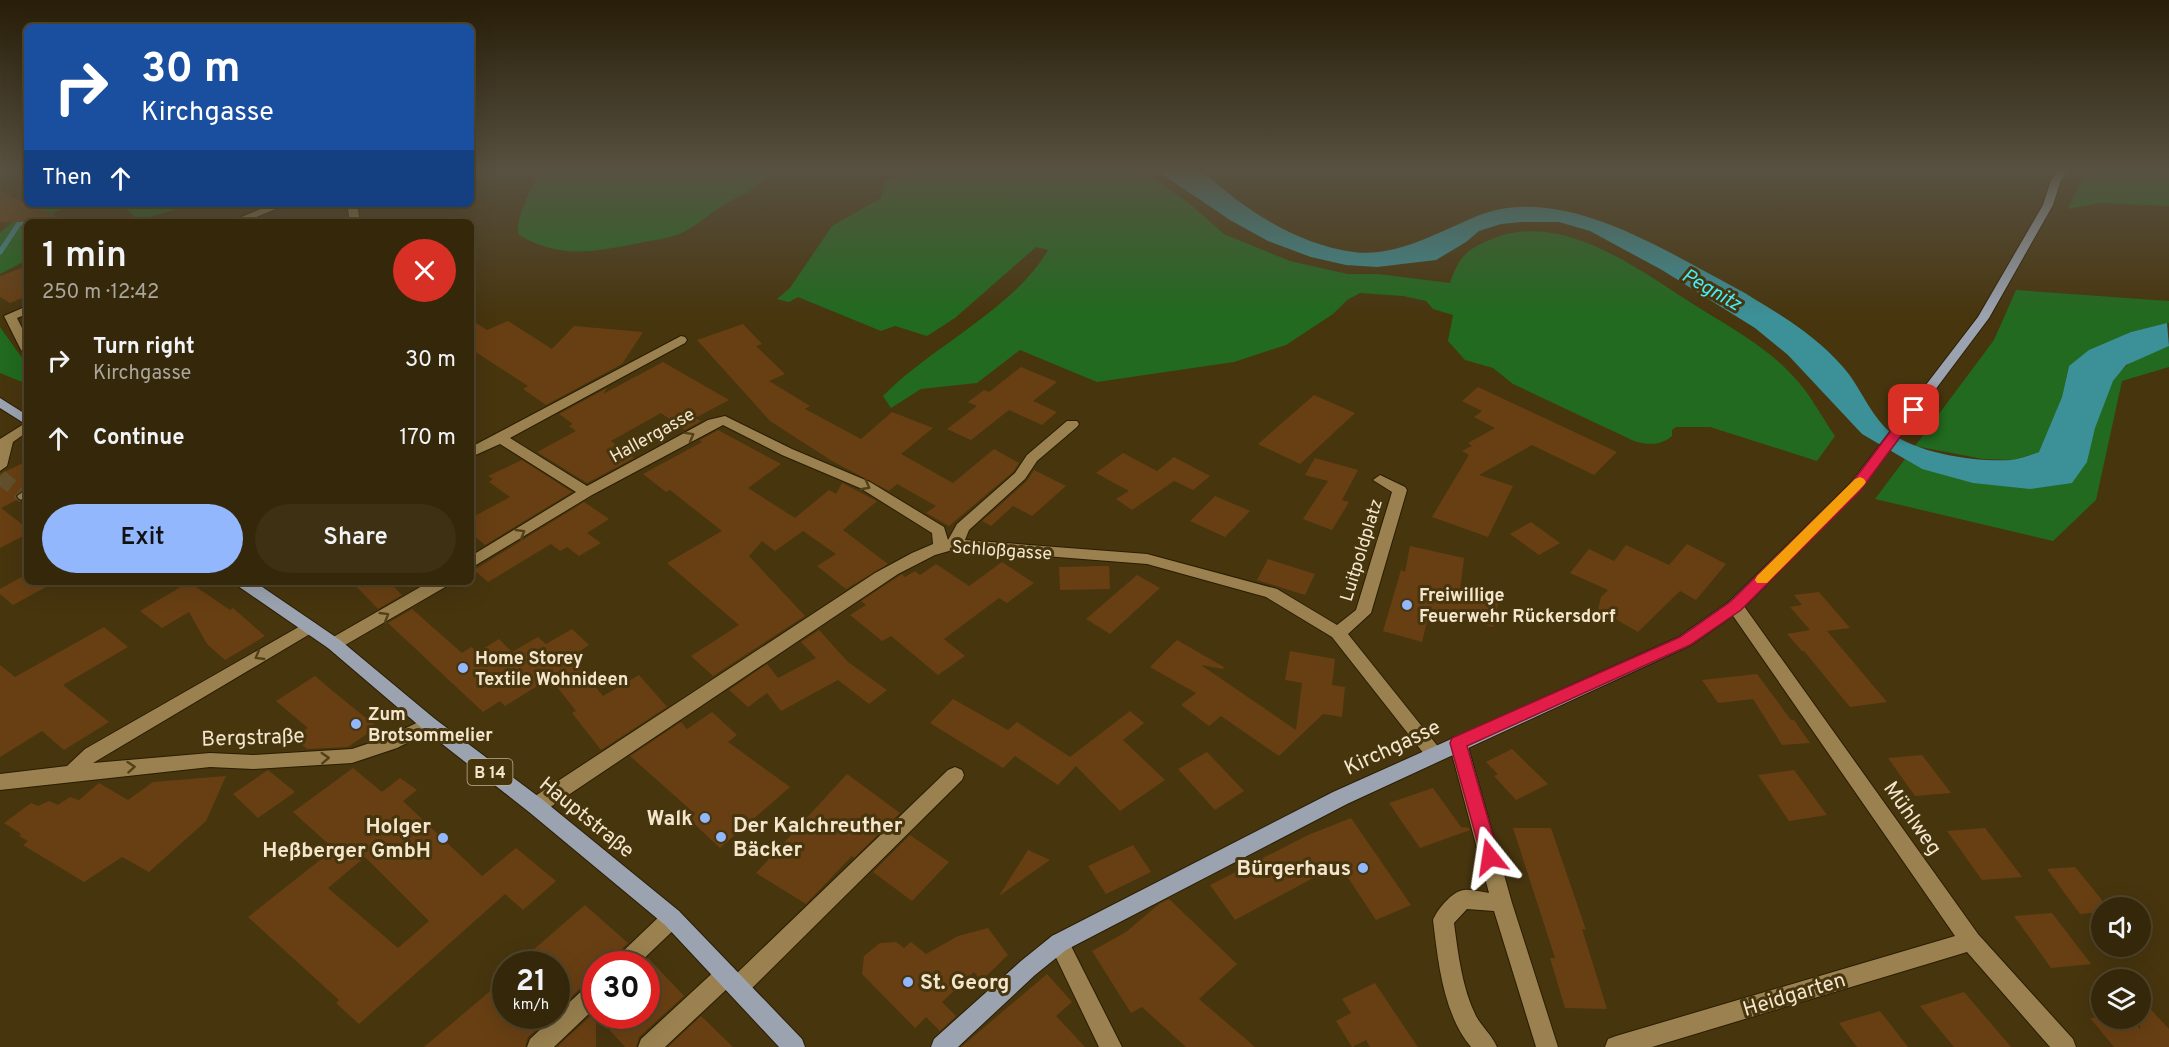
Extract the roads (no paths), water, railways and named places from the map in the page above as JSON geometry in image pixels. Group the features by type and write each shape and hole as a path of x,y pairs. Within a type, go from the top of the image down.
{"main road":[{"name":"Kirchgasse","path":"942,1047 1028,968 1059,943 1118,910 1340,798 1685,641 1735,606 1856,488 1983,318 2040,219"},
{"path":"0,402 24,419"},
{"name":"Hauptstraße","path":"248,585 334,644 429,724 536,806 672,918 794,1047"}],"street":[{"path":"24,311 5,314 24,345"},
{"path":"474,451 681,340"},
{"name":"Hallergasse","path":"474,561 587,492 713,423 724,420 787,452 866,485 939,531 948,545"},
{"path":"948,545 962,528 1020,476 1032,458 1072,424"},
{"path":"0,466 3,443 24,428"},
{"path":"500,438 587,492"},
{"name":"Luitpoldplatz","path":"1338,633 1363,613 1400,490 1380,480"},
{"name":"Schloßgasse","path":"536,806 858,592 909,561 948,545 1147,559 1271,593 1338,633 1434,754"},
{"path":"334,644 436,585"},
{"name":"Mühlweg","path":"1735,606 1971,941 2065,1047"},
{"path":"72,772 91,754 309,627"},
{"name":"Bergstraße","path":"0,782 72,772 210,760 253,762 352,756 392,743 429,724"},
{"path":"1458,743 1502,903 1547,1047"},
{"path":"649,1047 732,981 955,775"},
{"path":"1486,1047 1476,1040 1451,978 1443,920 1463,899 1502,903"},
{"path":"638,951 672,918"},
{"name":"Heidgarten","path":"1616,1047 1971,941"},
{"path":"1059,943 1111,1047"},
{"path":"538,1047 582,1005"}],"water":[{"name":"Pegnitz","path":"1228,219 1266,219 1322,245 1370,253 1417,242 1471,219 1597,220 1627,231 1683,259 1791,322 1824,347 1843,367 1890,432 1916,446 1965,458 2011,460 2039,452 2062,397 2069,366 2089,350 2131,332 2167,323 2169,346 2126,365 2113,381 2095,428 2087,462 2072,483 2030,489 1973,483 1922,469 1862,434 1788,355 1755,328 1662,270 1590,231 1559,222 1501,224 1479,231 1466,242 1436,260 1377,267 1346,265 1311,257 1268,241"}],"waterway":[{"path":"0,252 18,225 24,220"}],"tunnel":[{"path":"0,477 24,496"}],"place":[{"name":"Freiwillige Feuerwehr Rückersdorf","path":"1407,605"},
{"name":"Home Storey Textile Wohnideen","path":"463,668"},
{"name":"Zum Brotsommelier","path":"356,724"},
{"name":"Walk","path":"705,818"},
{"name":"Der Kalchreuther Bäcker","path":"721,837"},
{"name":"Holger Heßberger GmbH","path":"443,838"},
{"name":"Bürgerhaus","path":"1363,868"},
{"name":"St. Georg","path":"908,982"}]}
